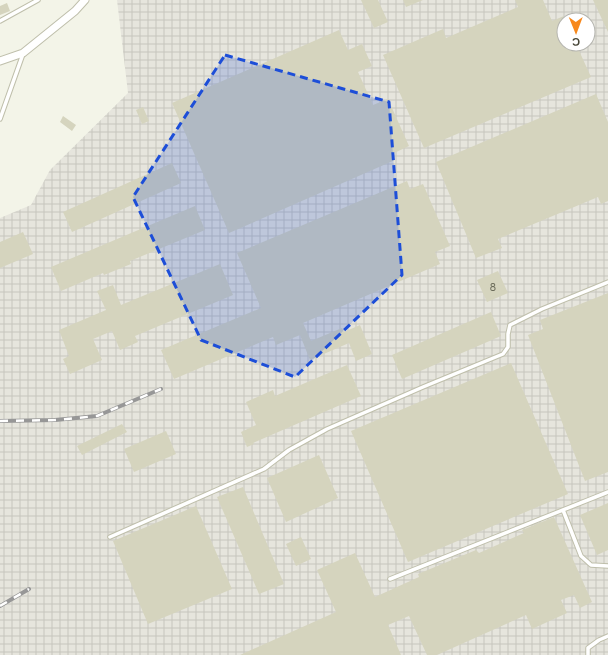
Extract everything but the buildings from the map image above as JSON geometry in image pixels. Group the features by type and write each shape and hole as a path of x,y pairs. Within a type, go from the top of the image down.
{"street":[{"path":"0,61 23,53 75,11 85,0"}],"lane":[{"path":"0,21 38,0"},
{"path":"0,119 23,53"},
{"path":"110,537 264,469 289,450 327,429 422,387 503,354 508,347 510,325 542,309 608,282"},
{"path":"390,579 608,492"},
{"path":"563,510 581,556 591,565 608,566"},
{"path":"588,655 588,648 599,640 608,636"}],"highlighted area":[{"path":"225,55 389,102 402,275 295,377 201,340 133,197"}],"shaded area":[{"path":"117,0 608,0 608,655 0,655 0,218 31,205 50,170 128,93"}],"railway":[{"path":"0,421 55,420 97,416 161,389"},
{"path":"0,606 29,589"}]}
